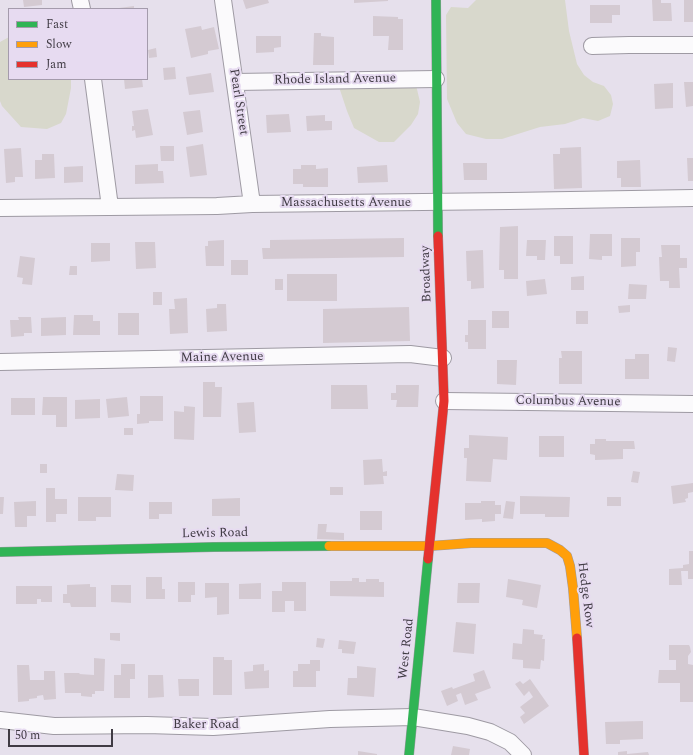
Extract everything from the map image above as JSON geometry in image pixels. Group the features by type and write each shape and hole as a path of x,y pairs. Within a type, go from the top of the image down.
{"street":[{"name":"Pearl Street","path":"223,0 252,204"},
{"name":"Broadway","path":"430,546 444,401 437,202 436,0"},
{"path":"592,46 629,44 693,45"},
{"name":"Rhode Island Avenue","path":"235,82 436,79"},
{"path":"92,80 110,206"},
{"name":"Massachusetts Avenue","path":"0,208 693,198"},
{"name":"Maine Avenue","path":"0,362 410,354 443,358"},
{"name":"Columbus Avenue","path":"444,401 693,404"},
{"name":"Hedge Row","path":"430,546 471,543 547,543 560,550 567,556 574,595 580,671 584,755"},
{"name":"Lewis Road","path":"0,552 214,547 430,546"},
{"name":"West Road","path":"409,755 430,546"},
{"name":"Baker Road","path":"0,720 54,726 147,725 213,727 330,719 413,717 468,726 490,732 510,742 524,755"}],"shaded area":[{"path":"476,0 565,0 569,31 577,64 584,75 593,82 604,86 611,95 613,104 610,116 598,121 583,118 565,124 540,127 502,139 486,139 466,134 457,123 447,99 446,15 451,7 468,8"},
{"path":"8,38 8,80 71,80 66,114 61,123 47,129 21,127 2,106 0,101 0,42"},
{"path":"342,84 416,85 420,102 418,114 411,125 394,142 379,142 354,128 340,90"}],"building":[{"path":"23,0 42,0 42,5 24,7"},
{"path":"243,0 268,0 269,3 246,9"},
{"path":"354,0 388,0 388,1 354,3"},
{"path":"652,0 661,0 661,3 671,3 672,21 653,21"},
{"path":"684,0 693,0 693,22 684,22"},
{"path":"590,5 620,5 620,15 612,15 612,23 590,23"},
{"path":"134,6 134,8 119,8"},
{"path":"373,16 398,17 398,19 403,19 403,50 388,50 389,36 373,36"},
{"path":"201,26 202,30 214,27 219,49 208,51 208,54 191,58 185,29"},
{"path":"314,33 321,33 321,36 334,37 334,65 313,65"},
{"path":"256,36 281,36 281,47 274,48 274,52 256,53"},
{"path":"156,48 157,57 149,58 148,50"},
{"path":"175,67 176,79 164,80 163,68"},
{"path":"211,73 214,92 189,95 186,77"},
{"path":"124,80 142,80 143,87 125,89"},
{"path":"684,82 693,82 693,106 686,107"},
{"path":"673,83 673,108 655,109 654,84"},
{"path":"148,109 153,135 136,138 135,130 132,131 132,126 134,126 132,111"},
{"path":"200,110 203,132 187,135 183,112"},
{"path":"289,114 291,132 267,133 266,115"},
{"path":"325,115 325,121 332,121 332,130 307,131 306,116"},
{"path":"203,144 207,175 190,177 186,147"},
{"path":"160,146 174,146 174,161 161,161"},
{"path":"581,147 582,188 554,189 553,154 560,154 560,148"},
{"path":"21,148 23,177 15,177 15,182 6,183 4,149"},
{"path":"42,154 54,154 55,178 35,179 35,160 42,160"},
{"path":"687,158 693,158 693,181 688,181"},
{"path":"640,160 641,187 621,187 621,178 617,178 617,161"},
{"path":"463,163 487,163 487,180 464,180"},
{"path":"158,164 158,171 163,171 164,183 135,184 135,165"},
{"path":"301,165 316,165 316,169 328,168 328,187 303,187 303,184 293,184 293,169 301,169"},
{"path":"387,165 388,182 358,183 357,167"},
{"path":"83,166 83,182 64,183 64,167"},
{"path":"518,226 518,279 504,279 504,270 499,270 500,227"},
{"path":"590,234 612,234 612,256 602,256 602,260 589,259"},
{"path":"554,236 573,236 573,264 560,264 560,256 554,256"},
{"path":"404,238 404,257 263,259 262,248 270,248 270,240"},
{"path":"621,238 640,238 640,252 636,252 636,266 621,267"},
{"path":"224,240 224,266 206,266 205,246 208,246 208,241"},
{"path":"527,240 546,240 545,260 537,260 537,256 526,256"},
{"path":"135,242 155,242 156,268 136,269"},
{"path":"91,243 110,243 110,261 91,262"},
{"path":"661,245 680,245 680,258 687,258 687,268 679,268 680,288 669,288 669,281 660,281 659,257 662,257"},
{"path":"483,250 484,288 471,289 471,281 467,281 466,251"},
{"path":"20,256 35,258 32,285 22,284 23,278 17,277"},
{"path":"231,260 248,260 248,275 231,275"},
{"path":"70,266 77,266 77,275 69,275"},
{"path":"287,274 337,274 337,301 287,301"},
{"path":"584,276 584,290 571,290 571,277"},
{"path":"275,279 283,279 283,290 275,290"},
{"path":"545,279 547,294 527,296 526,281"},
{"path":"629,284 647,285 646,299 628,299"},
{"path":"153,292 162,292 162,305 153,305"},
{"path":"187,298 188,333 170,334 169,309 175,309 174,299"},
{"path":"217,304 226,304 227,331 207,332 206,309 217,308"},
{"path":"630,305 630,312 619,313 618,306"},
{"path":"409,307 410,341 323,343 323,309"},
{"path":"492,311 509,311 509,328 492,328"},
{"path":"576,311 588,311 588,324 576,324"},
{"path":"118,313 139,313 139,335 118,335"},
{"path":"74,315 93,315 93,321 100,321 100,335 73,335"},
{"path":"18,317 31,317 32,333 24,333 24,336 11,337 10,320 19,320"},
{"path":"66,317 66,335 41,336 41,318"},
{"path":"468,320 486,320 486,349 468,349 468,342 465,342 465,335 468,335"},
{"path":"668,347 677,348 675,362 667,361"},
{"path":"561,351 582,351 582,384 559,384 559,358 562,358"},
{"path":"635,354 649,354 649,379 625,379 625,359 635,359"},
{"path":"497,360 517,360 516,385 497,384"},
{"path":"203,382 215,382 215,387 222,387 221,417 203,417"},
{"path":"331,385 367,385 368,409 331,409"},
{"path":"396,385 419,385 418,407 396,407 397,400 391,400 391,393 396,393"},
{"path":"140,396 163,396 163,421 149,421 149,423 137,424 137,414 140,414"},
{"path":"43,397 67,397 67,427 56,427 56,415 42,415"},
{"path":"127,397 129,416 108,418 106,399"},
{"path":"11,398 35,398 35,415 11,415"},
{"path":"100,399 100,418 75,419 75,400"},
{"path":"254,402 256,432 239,433 237,403"},
{"path":"184,406 195,407 194,440 174,439 174,411 184,412"},
{"path":"124,428 133,428 133,435 124,435"},
{"path":"469,435 508,437 507,460 493,459 491,482 466,481 467,458 464,458 464,448 469,448"},
{"path":"539,436 564,436 564,457 539,457"},
{"path":"595,439 606,439 606,441 634,441 635,449 623,449 623,459 595,460 595,455 590,454 590,444 595,444"},
{"path":"382,459 383,472 387,471 387,476 383,476 384,484 364,485 363,460"},
{"path":"40,464 47,464 47,473 40,473"},
{"path":"633,471 640,472 638,483 631,482"},
{"path":"117,474 134,475 133,491 115,490"},
{"path":"693,483 693,492 688,493 688,498 685,499 686,502 673,504 671,486"},
{"path":"330,487 343,487 343,495 330,495"},
{"path":"46,488 55,488 55,499 67,499 67,514 56,514 56,522 46,522"},
{"path":"520,496 570,497 569,517 545,517 545,514 520,514"},
{"path":"0,497 4,497 3,514 0,514"},
{"path":"78,497 111,497 111,517 96,517 96,521 78,521"},
{"path":"607,497 621,497 621,506 607,506"},
{"path":"240,498 240,516 212,516 212,499"},
{"path":"36,501 36,516 27,516 27,527 15,527 14,502"},
{"path":"481,501 495,501 495,505 501,505 501,514 495,514 495,521 482,522 482,519 465,520 465,503 481,503"},
{"path":"506,501 515,502 513,519 503,518"},
{"path":"149,502 172,502 172,514 159,514 159,519 149,519"},
{"path":"360,511 382,511 382,530 360,530"},
{"path":"318,524 327,524 326,532 344,533 344,540 317,539"},
{"path":"689,551 693,551 693,579 688,579 688,571 681,571 682,585 669,585 669,569 683,568 683,565 689,564"},
{"path":"146,577 162,577 162,589 165,589 165,599 146,599"},
{"path":"352,578 359,578 359,582 366,582 366,579 379,579 379,582 384,582 384,597 330,596 330,581 352,581"},
{"path":"508,579 541,585 537,608 522,605 523,600 506,597"},
{"path":"178,582 195,582 195,595 191,595 191,602 178,602"},
{"path":"282,582 306,582 306,611 294,611 294,601 285,601 285,612 272,612 272,591 282,591"},
{"path":"205,583 229,583 229,614 217,615 217,597 205,598"},
{"path":"261,583 261,599 239,599 239,584"},
{"path":"458,583 480,583 479,603 457,603"},
{"path":"90,584 90,587 96,587 96,607 71,607 70,603 63,603 63,594 67,594 67,585"},
{"path":"111,585 131,585 131,603 111,602"},
{"path":"16,586 52,586 52,602 41,602 41,599 37,599 37,604 16,604"},
{"path":"456,622 476,624 474,654 453,652"},
{"path":"523,629 534,630 534,634 543,635 542,639 545,639 544,661 541,660 540,669 523,668 523,660 512,659 513,643 522,644"},
{"path":"110,633 120,633 120,641 110,640"},
{"path":"317,638 325,639 323,648 316,647"},
{"path":"339,640 356,642 354,654 342,653 342,649 338,649"},
{"path":"669,645 689,645 690,647 691,652 688,656 688,664 693,665 693,702 680,702 680,683 658,683 659,670 676,670 676,660 669,660"},
{"path":"213,657 224,657 224,660 232,660 232,695 213,695"},
{"path":"94,658 105,659 104,691 95,691 95,694 92,694 92,697 81,696 81,693 65,693 64,673 94,675"},
{"path":"310,660 320,660 320,671 316,671 316,687 293,687 293,671 298,671 298,664 310,664"},
{"path":"121,664 135,664 135,679 130,679 130,698 114,698 114,675 121,675"},
{"path":"264,664 264,671 269,670 269,688 245,689 244,672 253,671 253,665"},
{"path":"17,665 29,665 30,680 44,680 44,671 55,671 56,699 44,700 43,695 37,696 37,698 29,699 29,701 18,702"},
{"path":"357,666 376,668 374,697 347,695 348,678 357,678"},
{"path":"484,670 491,688 475,694 478,700 465,705 461,693 456,695 458,701 447,706 441,691 452,687 453,689 475,681 473,674"},
{"path":"148,675 163,675 164,697 148,698"},
{"path":"178,679 199,679 199,696 179,696"},
{"path":"530,679 549,706 524,724 520,717 525,713 520,707 533,697 529,691 524,696 515,684 520,681 523,684"},
{"path":"643,721 643,739 620,740 620,744 606,744 605,722"},
{"path":"453,746 470,749 469,755 451,755"},
{"path":"358,751 377,754 377,755 358,755"},
{"path":"627,751 627,754 648,752 649,755 618,755 618,752"}],"traffic: fast":[{"path":"436,0 438,236"},
{"path":"0,552 329,546"},
{"path":"409,755 428,559"}],"traffic: slow":[{"path":"329,546 430,546 471,543 547,543 560,550 567,556 573,588 577,638"}],"traffic: jam":[{"path":"428,559 444,401 438,236"},
{"path":"577,638 584,755"}]}
